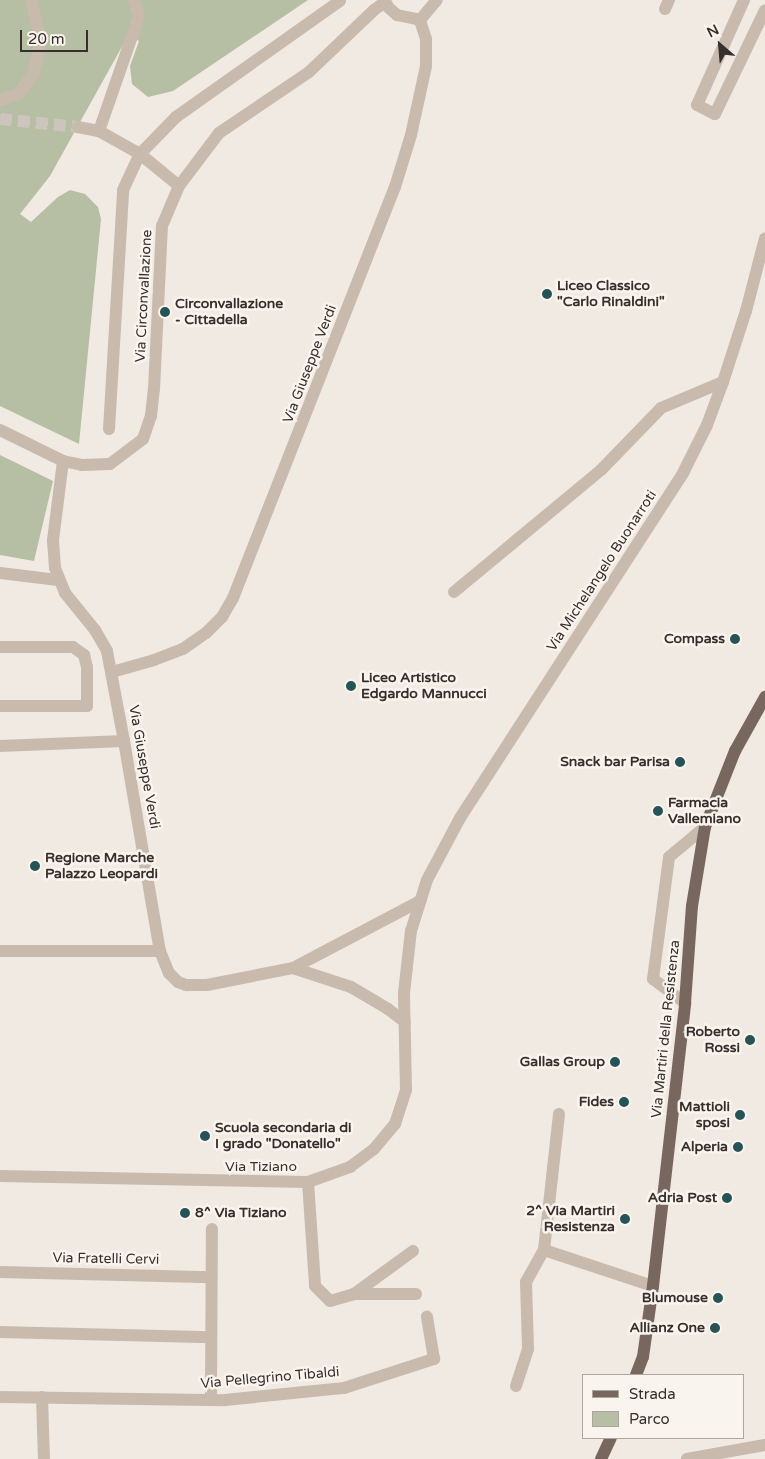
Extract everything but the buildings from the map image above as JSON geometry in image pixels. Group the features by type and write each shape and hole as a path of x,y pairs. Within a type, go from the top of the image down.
{"main road":[{"name":"Via Martiri della Resistenza","path":"636,1374 643,1357 653,1286 685,1003 692,906 705,827 735,751 765,697"},
{"path":"601,1459 611,1439"}],"street":[{"path":"0,100 18,94 33,75 41,41 32,0"},
{"path":"100,131 119,70 139,16 134,0"},
{"path":"420,20 437,0"},
{"path":"744,0 696,105 715,114 765,10"},
{"path":"109,429 123,190 140,154 176,117 340,1"},
{"name":"Via Circonvallazione","path":"0,430 63,461 82,465 110,464 143,440 151,416 154,389 162,226 179,186 219,133 308,72 385,1 397,15 420,20"},
{"name":"Via Giuseppe Verdi","path":"112,672 154,660 183,649 206,633 222,616 233,598 395,187 411,135 426,66 426,39 420,20"},
{"path":"78,127 100,131 140,154 179,186"},
{"name":"Via Michelangelo Buonarroti","path":"420,901 428,880 460,818 683,473 707,426 723,382 746,311 765,238"},
{"path":"454,592 601,470 661,408 723,382"},
{"name":"Via Giuseppe Verdi","path":"63,461 53,540 58,580 71,602 102,640 112,672 160,951 169,973 178,982 186,985 207,985 293,968 420,901"},
{"path":"0,573 58,580"},
{"path":"0,647 73,647 84,656 87,676 87,706 0,706"},
{"path":"0,746 124,741"},
{"path":"685,1003 653,979 669,857 705,827"},
{"name":"Via Tiziano","path":"0,1176 308,1182 350,1167 374,1149 395,1124 406,1090 404,993 411,931 420,901"},
{"path":"0,951 160,951"},
{"name":"Via Giuseppe Verdi","path":"293,968 351,986 388,1009 404,1022"},
{"path":"516,1386 528,1349 526,1282 544,1250 559,1114"},
{"path":"308,1182 315,1286 330,1301 354,1294 416,1294"},
{"path":"211,1400 212,1229"},
{"path":"544,1250 653,1286"},
{"path":"354,1294 413,1251"},
{"name":"Via Fratelli Cervi","path":"0,1272 212,1277"},
{"name":"Via Pellegrino Tibaldi","path":"0,1397 211,1400 344,1388 434,1359 427,1317"},
{"path":"0,1332 211,1337"},
{"path":"42,1397 44,1459"},
{"path":"687,1459 765,1445"}],"green space":[{"path":"0,0 308,0 173,91 148,97 132,84 130,66 139,41 129,34 50,176 20,214 31,222 58,197 70,190 85,194 98,207 101,219 79,444 0,406"},
{"path":"0,455 53,481 34,561 0,555"}],"tunnel":[{"path":"0,119 78,127"}],"place":[{"name":"Liceo Classico \"Carlo Rinaldini\"","path":"547,294"},
{"name":"Circonvallazione - Cittadella","path":"165,312"},
{"name":"Compass","path":"735,639"},
{"name":"Liceo Artistico Edgardo Mannucci","path":"351,686"},
{"name":"Snack bar Parisa","path":"680,762"},
{"name":"Farmacia Vallemiano","path":"658,811"},
{"name":"Regione Marche Palazzo Leopardi","path":"35,866"},
{"name":"Roberto Rossi","path":"750,1040"},
{"name":"Gallas Group","path":"615,1062"},
{"name":"Fides","path":"624,1102"},
{"name":"Mattioli sposi","path":"740,1115"},
{"name":"Scuola secondaria di I grado \"Donatello\"","path":"205,1136"},
{"name":"Alperia","path":"738,1147"},
{"name":"Adria Post","path":"727,1198"},
{"name":"8^ Via Tiziano","path":"185,1213"},
{"name":"2^ Via Martiri Resistenza","path":"625,1219"},
{"name":"Blumouse","path":"718,1298"},
{"name":"Allianz One","path":"715,1328"}]}
